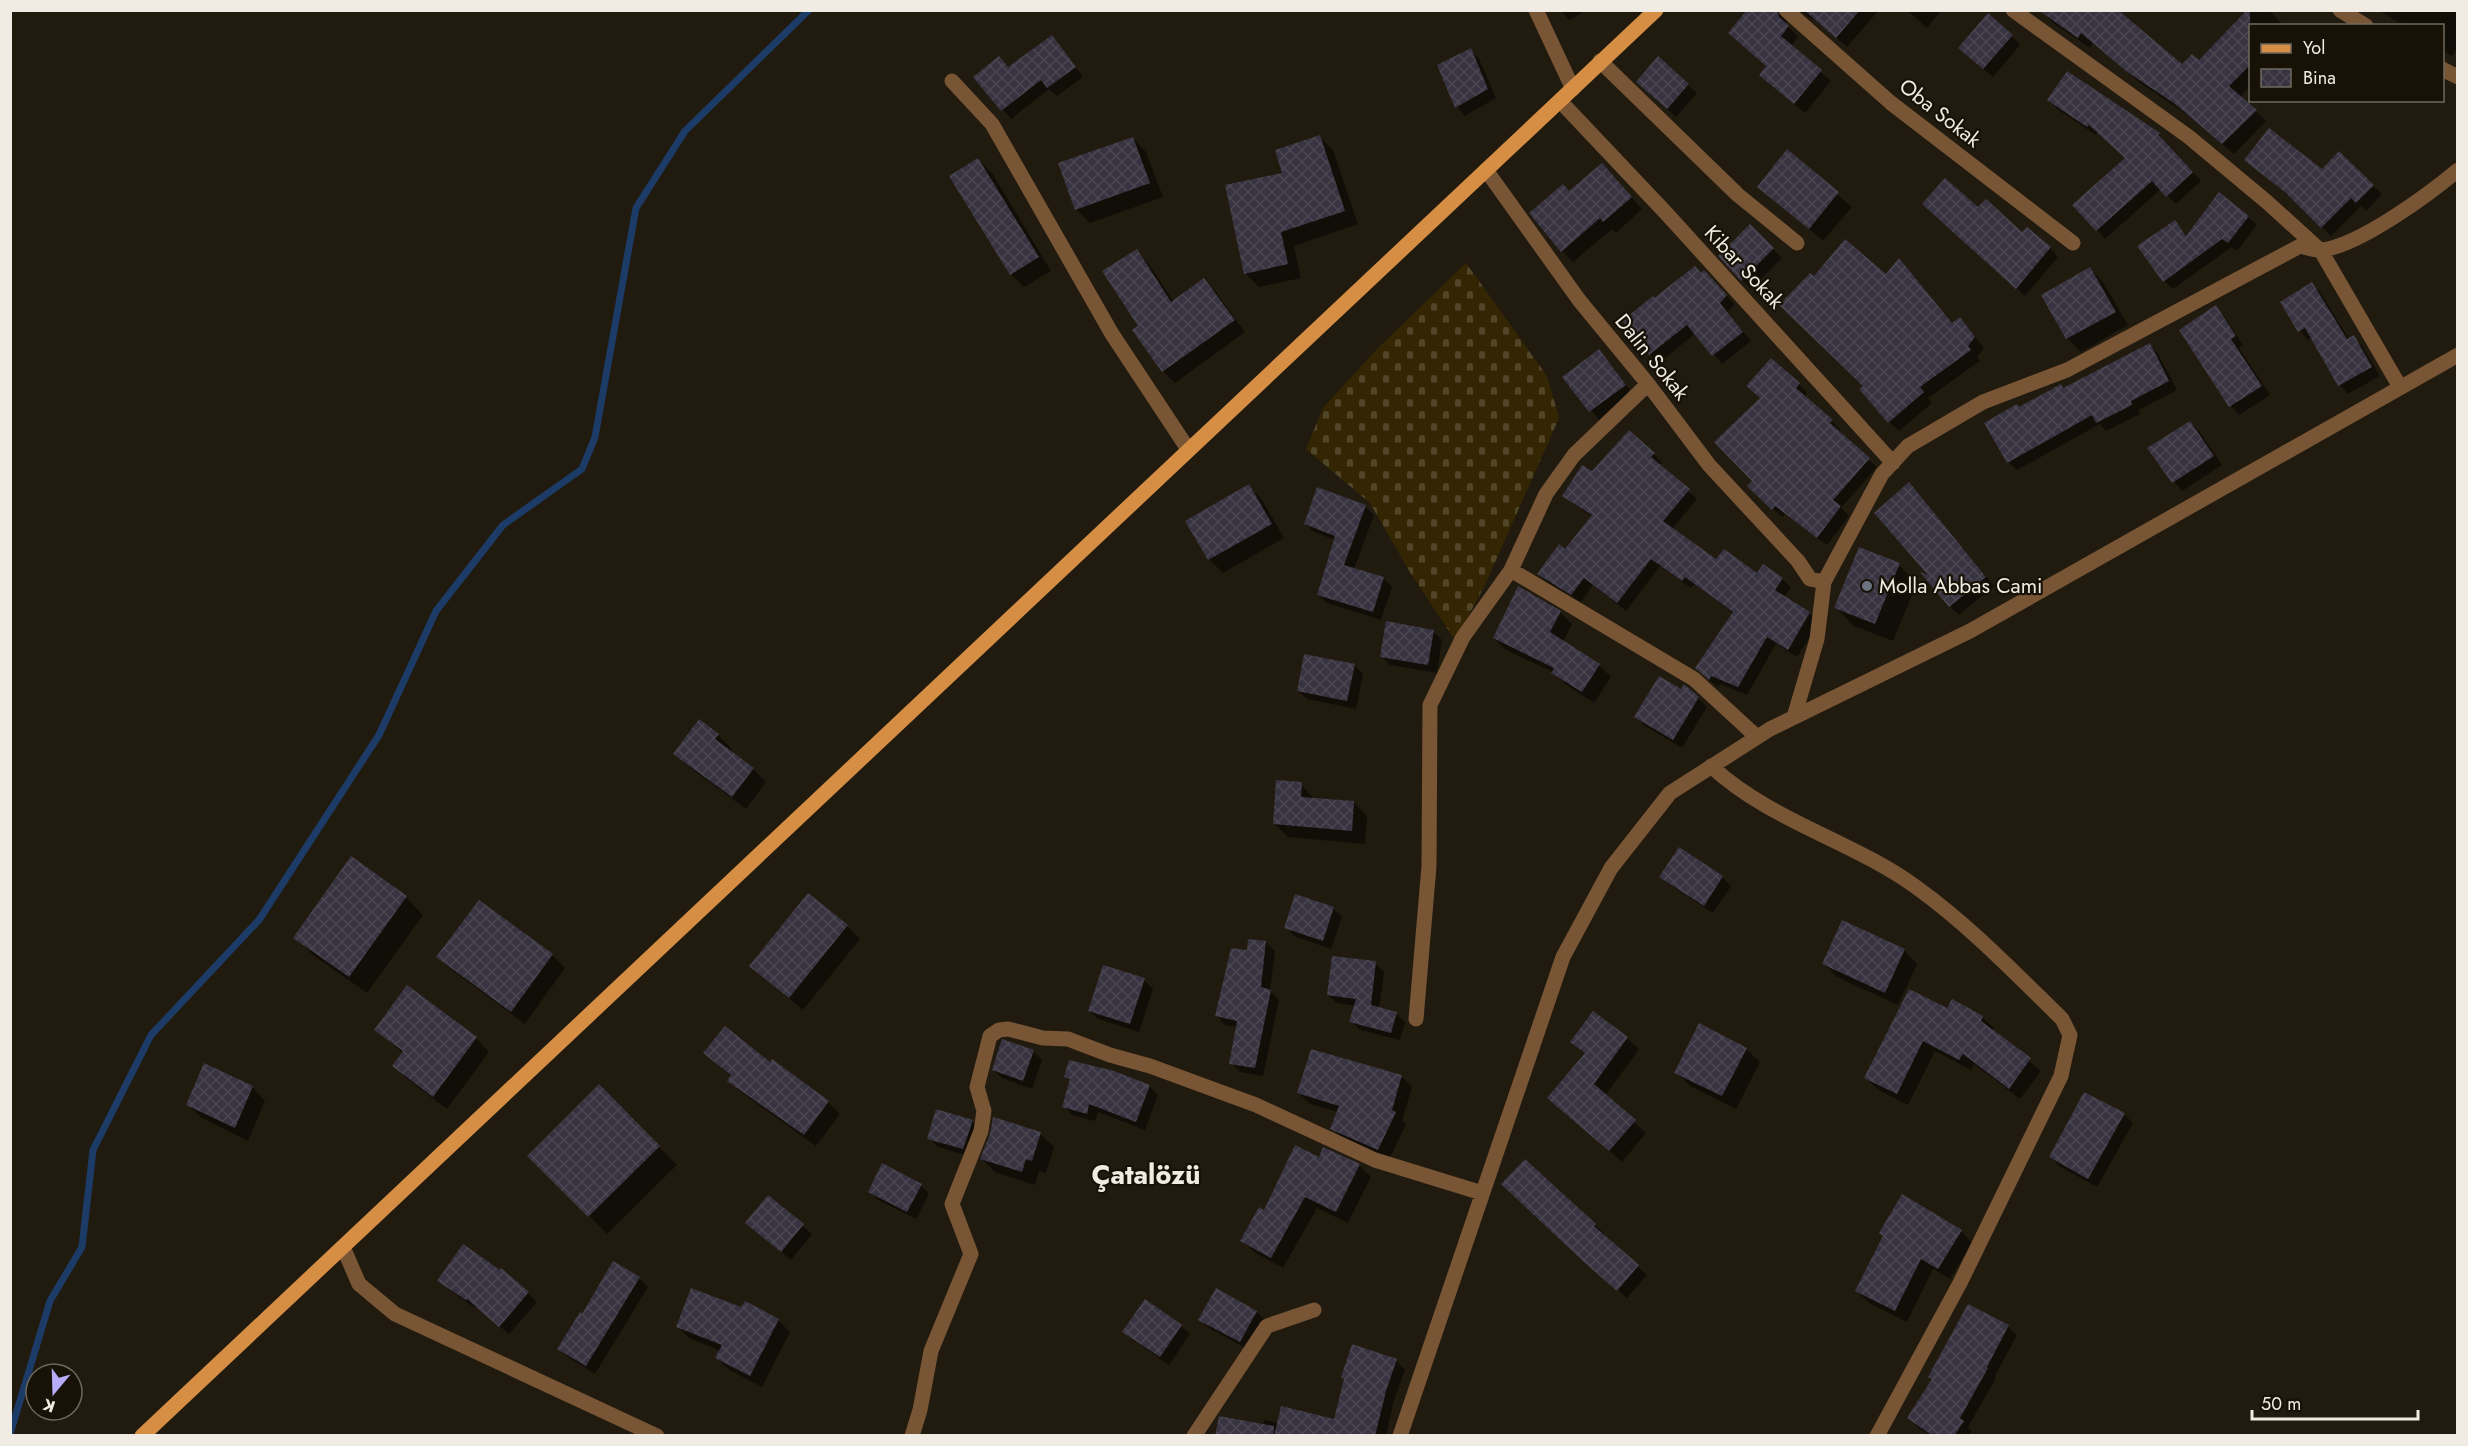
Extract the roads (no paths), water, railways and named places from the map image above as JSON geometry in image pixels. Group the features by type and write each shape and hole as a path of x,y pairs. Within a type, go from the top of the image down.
{"main road":[{"path":"142,1436 1093,541 1188,448 1561,102 1600,61 1656,10"}],"street":[{"path":"1536,10 1573,89"},
{"name":"Oba Sokak","path":"1786,10 1891,103 2073,243"},
{"path":"2013,10 2189,137 2321,251 2400,387"},
{"path":"2340,10 2363,24"},
{"path":"1600,61 1738,195 1797,243"},
{"path":"952,81 992,124 1112,333 1188,448"},
{"name":"Kibar Sokak","path":"1561,102 1674,221 1893,463"},
{"name":"Dalin Sokak","path":"1486,170 1579,300 1648,384 1709,465 1798,561 1810,579 1824,582"},
{"path":"1794,717 1817,639 1824,582 1882,474 1908,446 1983,402 2067,370 2300,246 2321,251 2359,237 2415,203 2457,170"},
{"path":"1400,1436 1563,957 1611,868 1670,793 1757,737 1970,631 2457,355"},
{"path":"1416,1018 1429,866 1430,705 1463,637 1511,570 1546,494 1574,455 1648,384"},
{"path":"1511,570 1694,679 1757,737"},
{"path":"1711,766 1725,780 1776,812 1915,886 1983,942 2062,1018 2070,1035 2061,1076 1960,1283 1877,1436"},
{"path":"912,1436 920,1410 932,1351 971,1254 952,1204 981,1131 984,1111 977,1087 990,1036 999,1030 1008,1029 1043,1038 1068,1039 1110,1055 1150,1066 1256,1105 1375,1160 1482,1193"},
{"path":"343,1247 359,1284 395,1314 657,1436"},
{"path":"1194,1436 1267,1326 1314,1310"}],"waterway":[{"path":"10,1434 50,1301 82,1247 93,1150 151,1035 259,920 379,735 436,611 503,525 582,469 595,437 636,208 685,131 809,10"}],"place":[{"name":"Molla Abbas Cami","path":"1867,586"}],"district":[{"name":"Çatalözü","path":"1146,1174"}]}
